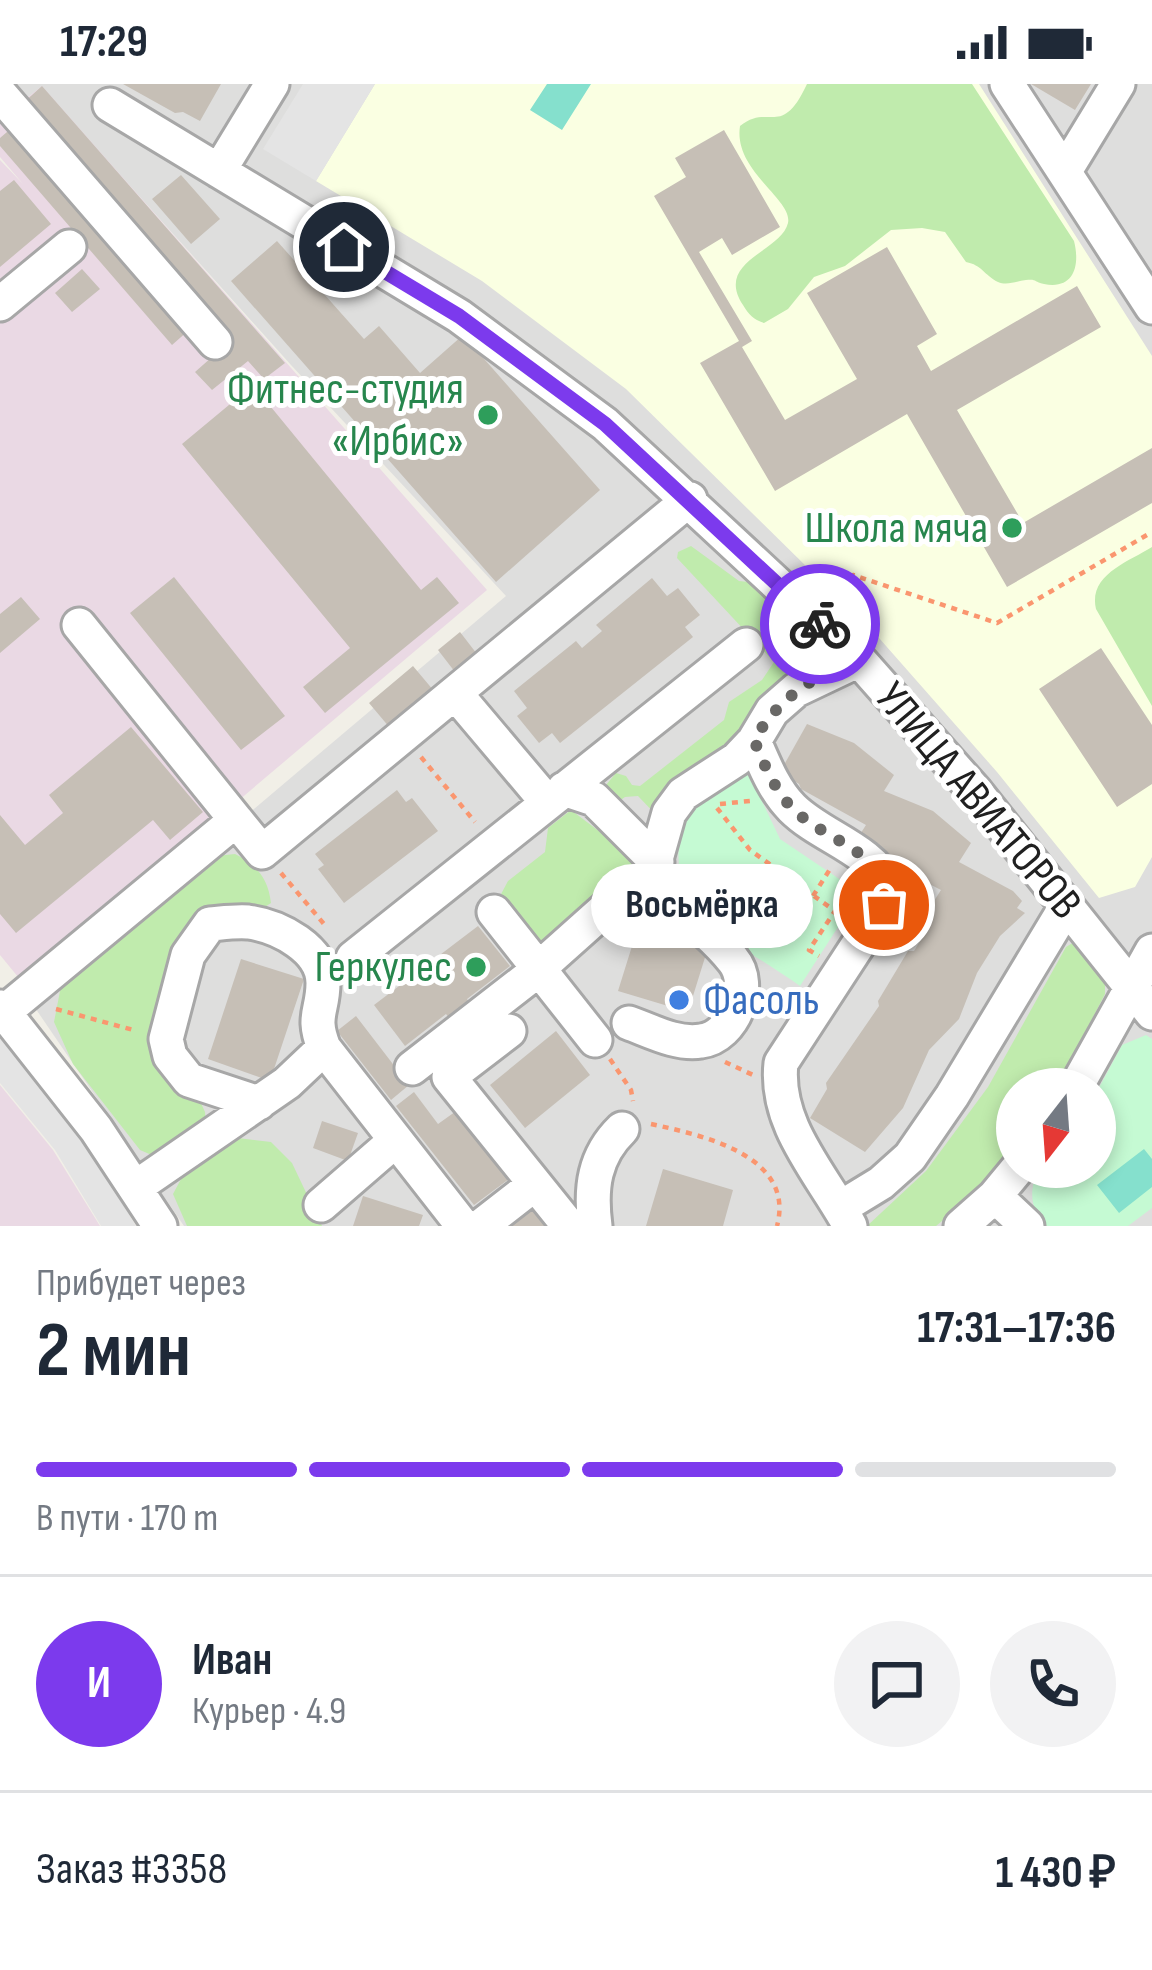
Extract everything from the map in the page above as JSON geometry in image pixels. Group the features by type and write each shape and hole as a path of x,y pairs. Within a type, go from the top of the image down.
{"street":[{"path":"15,84 0,94 215,342"},
{"path":"219,171 272,84"},
{"path":"1007,84 1152,307"},
{"path":"1065,172 1118,84"},
{"name":"УЛИЦА АВИАТОРОВ","path":"110,105 459,316 605,424 859,660 975,790 1141,1001"},
{"path":"0,304 69,247"},
{"path":"79,625 270,860 403,736 690,499"},
{"path":"353,958 746,645"},
{"path":"412,1069 653,873 669,814 683,794 737,759 772,711 796,690 859,660"},
{"path":"455,693 555,796 594,799 653,873 735,962 743,981 740,1004 721,1035 703,1042 682,1042 629,1024"},
{"path":"754,740 772,779 794,810 880,869 889,886 884,905 782,1063 778,1088 794,1132 845,1217 910,1157 1067,905"},
{"path":"160,1226 8,1006 236,820"},
{"path":"494,912 596,1040"},
{"path":"259,1103 189,1080 170,1056 166,1039 188,955 210,924 249,922 296,939 320,964 324,986 316,1010 324,1048 463,1226"},
{"path":"1091,1068 1141,1001 1152,951"},
{"path":"508,1031 449,1077 569,1226"},
{"path":"136,1187 287,1083 324,1048"},
{"path":"595,1226 596,1169 605,1145 622,1129"},
{"path":"322,1205 396,1140"},
{"path":"481,1226 535,1184"},
{"path":"962,1226 1002,1188"},
{"path":"995,1196 1028,1226"}],"path":[{"path":"809,613 853,575 997,623 1152,532"},
{"path":"403,736 494,845"},
{"path":"701,782 750,850 835,911 809,950 842,971"},
{"path":"813,896 845,845"},
{"path":"8,1006 166,1039"},
{"path":"596,1040 632,1090 634,1110 622,1129"},
{"path":"682,1042 778,1088"},
{"path":"622,1129 648,1123 735,1148 756,1161 778,1193 777,1226"}],"shaded area":[{"path":"0,84 1152,84 1152,1226 184,1226 29,999 506,596 41,87 0,122"},
{"path":"303,84 375,84 316,181 263,149"},
{"path":"375,84 979,84 1152,356 1152,857 1135,887 1099,898 879,638 626,389 482,281 316,181"},
{"path":"547,84 591,84 562,130 530,110"},
{"path":"42,86 487,590 23,983 0,955 0,160 23,184 0,157 0,119"},
{"path":"0,1036 80,1134 136,1226 101,1226 55,1150 0,1083"},
{"path":"0,1085 53,1150 100,1226 0,1226"},
{"path":"1144,1149 1152,1159 1152,1187 1119,1213 1099,1188 1116,1188 1116,1170"}],"green space":[{"path":"807,84 972,84 1074,241 1076,258 1069,279 1054,285 1030,280 1001,283 966,262 945,232 891,230 845,266 814,277 788,309 764,323 754,318 736,290 737,278 788,223 782,204 745,157 740,126 790,111"},
{"path":"691,546 739,581 758,583 828,650 828,659 660,819 638,796 625,797 614,805 604,798 606,785 616,773 640,786 724,720 729,702 762,680 774,662 677,558 678,552"},
{"path":"1152,547 1152,706 1096,609 1095,597 1104,578"},
{"path":"747,770 780,839 860,893 800,986 703,916 688,895 680,871 679,842 688,807"},
{"path":"571,810 648,868 539,947 500,896 508,881 545,852 548,828"},
{"path":"235,854 260,873 271,903 254,914 222,912 159,1011 205,1112 206,1126 154,1156 140,1150 73,1064 54,1022 61,986 216,856"},
{"path":"1079,939 1105,978 1105,994 1067,1068 999,1068 1066,947"},
{"path":"1146,1035 1152,1039 1152,1208 1128,1226 1047,1226 1036,1212 1033,1188 1116,1188 1116,1068 1110,1068 1122,1045"},
{"path":"996,1073 996,1171 984,1186 936,1226 867,1226 926,1171"},
{"path":"238,1138 271,1142 292,1163 322,1226 187,1226 173,1194 188,1166"}],"building":[{"path":"123,84 221,84 200,121 175,113"},
{"path":"1031,84 1091,84 1075,110"},
{"path":"42,86 285,363 264,379 248,361 212,390 195,372 229,342 22,104"},
{"path":"14,126 189,330 172,345 0,146 0,138"},
{"path":"724,130 780,227 732,255 722,238 699,252 752,341 742,347 785,420 857,379 807,293 887,247 937,334 917,346 931,371 1077,286 1101,327 957,410 1023,523 1152,448 1152,503 1007,587 907,414 775,491 700,363 739,341 654,196 686,177 675,158"},
{"path":"181,175 220,219 191,244 152,199"},
{"path":"14,180 51,224 0,267 0,191"},
{"path":"277,241 364,339 379,326 420,373 463,335 600,490 496,582 231,281"},
{"path":"82,269 100,289 72,312 55,293"},
{"path":"253,385 421,590 437,577 459,603 325,713 303,687 350,648 182,444"},
{"path":"174,577 285,716 241,750 130,613"},
{"path":"652,578 667,596 678,588 700,615 685,627 693,637 560,743 552,733 539,743 517,716 527,708 514,691 576,641 582,648 602,631 596,625"},
{"path":"21,597 40,619 0,653 0,614"},
{"path":"460,632 477,654 455,672 438,650"},
{"path":"1101,648 1152,725 1152,784 1117,807 1039,689"},
{"path":"413,666 434,691 390,728 369,703"},
{"path":"807,724 854,743 894,775 884,791 933,811 971,843 959,862 1013,891 1022,901 1017,908 1025,913 1000,936 977,973 959,1019 929,1050 903,1108 865,1152 810,1118 826,1083 879,1006 908,951 914,951 928,928 925,924 931,915 927,912 941,890 877,857 857,839 866,825 780,772"},
{"path":"131,727 203,812 170,840 153,820 16,933 0,914 0,815 25,845 63,813 49,795"},
{"path":"397,790 406,802 412,798 438,831 344,903 318,869 324,865 315,854"},
{"path":"478,926 510,966 467,999 470,1004 450,1019 446,1014 405,1046 374,1005"},
{"path":"637,930 707,951 688,1012 618,991"},
{"path":"241,959 304,979 270,1081 208,1059"},
{"path":"356,1016 409,1085 391,1100 337,1031"},
{"path":"556,1031 590,1075 525,1128 490,1085"},
{"path":"414,1092 438,1124 459,1109 513,1176 474,1205 396,1106"},
{"path":"322,1121 358,1133 348,1161 313,1148"},
{"path":"663,1169 733,1190 723,1226 646,1226"},
{"path":"363,1196 423,1215 419,1226 353,1226"},
{"path":"538,1198 561,1226 504,1226"}],"way so far":[{"path":"820,624 859,660 796,690 772,711 754,740 779,792 794,810 880,869 889,886 884,905"}],"place":[{"name":"Фитнес-студия «Ирбис»","path":"488,415"},
{"name":"Школа мяча","path":"1012,528"},
{"name":"Восьмёрка","path":"884,905"},
{"name":"Геркулес","path":"476,967"},
{"name":"Фасоль","path":"679,1000"}],"route":[{"path":"344,247 459,316 605,424 820,624"}]}
